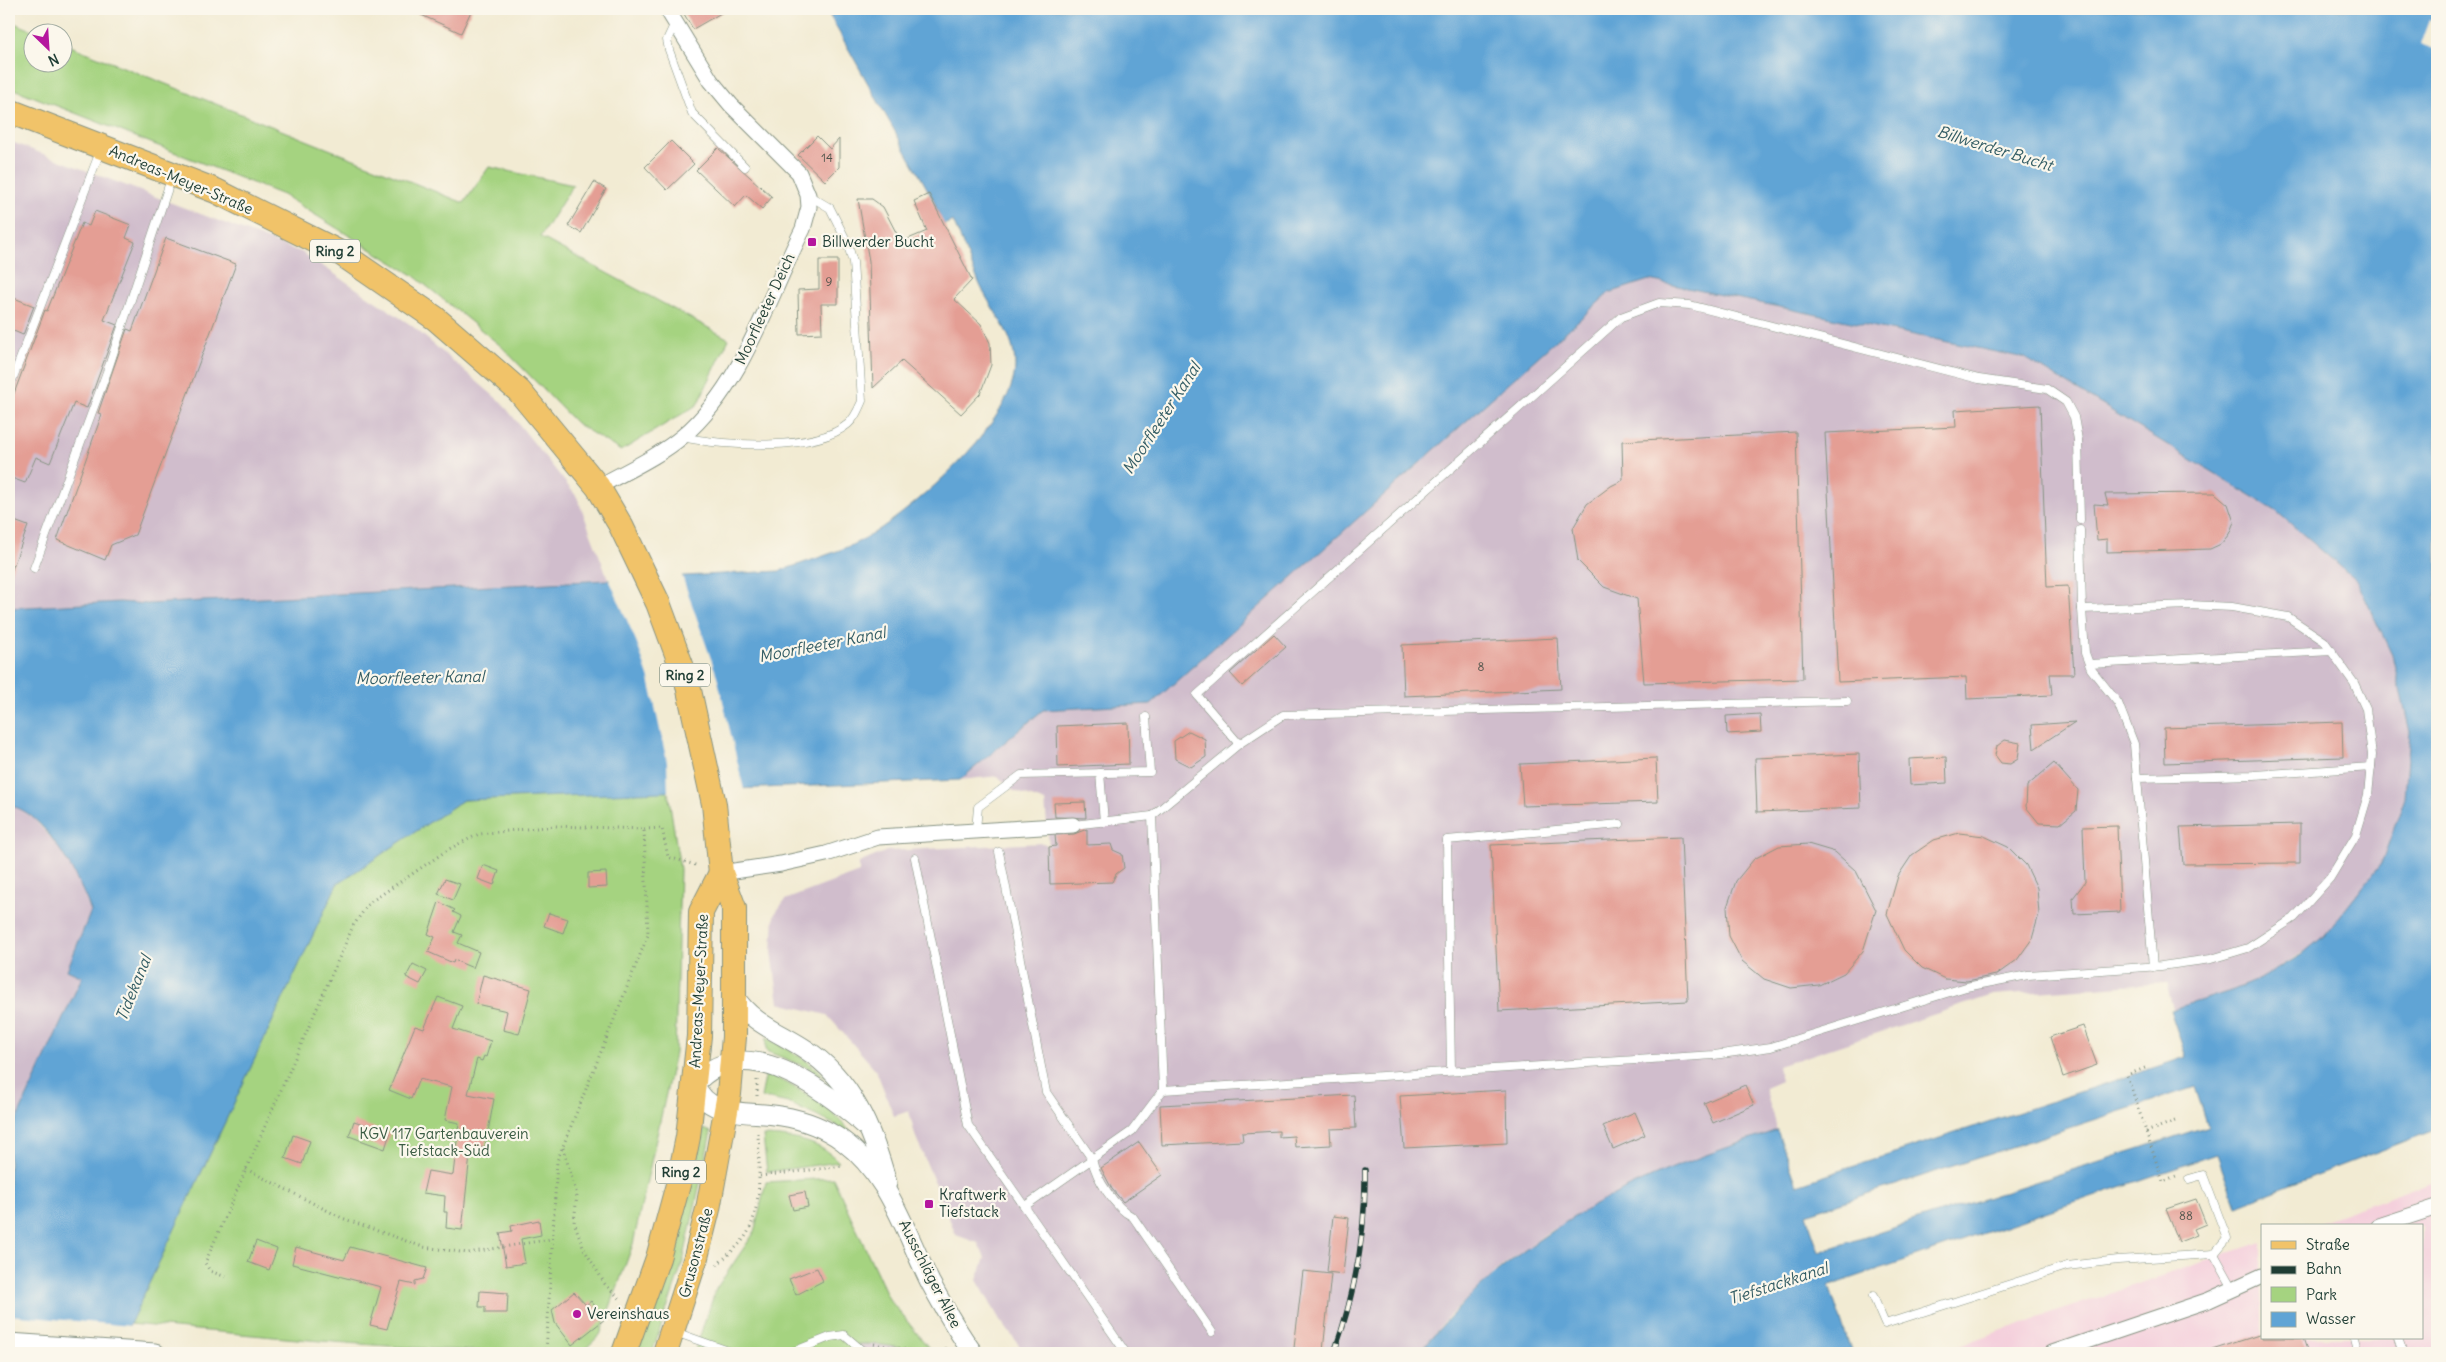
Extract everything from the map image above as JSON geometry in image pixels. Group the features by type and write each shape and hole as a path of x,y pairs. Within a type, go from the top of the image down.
{"main road":[{"name":"Andreas-Meyer-Straße","path":"9,111 216,192 342,254 435,318 519,391 598,486 621,526 658,603 682,665 706,760 718,835 721,873 734,908 732,1061"},
{"name":"Andreas-Meyer-Straße","path":"695,1084 700,1026 701,912 721,873"},
{"name":"Grusonstraße","path":"665,1353 674,1331 708,1209 726,1111 732,1061"},
{"name":"Ring 2","path":"624,1353 658,1258 679,1181 695,1084"}],"street":[{"name":"Moorfleeter Deich","path":"598,486 682,437 707,413 727,387 803,229 809,207 808,195 799,173 711,81 667,9"},
{"path":"721,873 781,864 826,854 878,836 1074,825"},
{"path":"734,997 751,1016 806,1049 827,1065 846,1085 867,1127"},
{"name":"Ausschläger Allee","path":"890,1194 867,1163 845,1142 816,1124 778,1115 726,1111 708,1103 699,1093 695,1084 711,1070 732,1061 746,1060 758,1062 790,1074 814,1088 847,1109 867,1127 880,1158 890,1194 930,1282 974,1353"},
{"path":"2385,1224 2437,1207"},
{"path":"2052,1353 2234,1290 2261,1276"},
{"path":"9,1343 155,1353"}],"lane":[{"path":"675,23 667,40 692,113 745,167"},
{"path":"9,388 102,147"},
{"path":"34,568 108,369 173,174"},
{"path":"682,437 709,443 794,442 832,432 847,424 857,413 862,401 853,262 847,242 830,208 808,195"},
{"path":"1239,744 1197,695 1621,317 1659,303 1690,305 1979,379 2046,389 2066,402 2074,417 2078,440 2080,520"},
{"path":"2080,530 2085,653 2090,664 2118,702 2134,744 2153,967"},
{"path":"1163,1090 1714,1055 1771,1047 1966,987 2028,975 2153,967 2211,959 2248,948 2294,918 2330,878 2356,835 2368,795 2372,755 2366,709 2354,683 2324,641 2288,617 2232,607 2190,604 2082,609"},
{"path":"2090,664 2332,651"},
{"path":"1074,825 1152,816 1239,744 1283,715 1847,701"},
{"path":"976,830 978,807 1021,775 1150,772 1146,717"},
{"path":"2137,778 2254,775 2371,767"},
{"path":"1100,774 1104,822"},
{"path":"1025,1206 1132,1130 1163,1090 1152,816"},
{"path":"1451,1072 1447,840 1620,824"},
{"path":"999,852 1046,1092 1092,1159 1094,1171 1122,1211 1133,1217 1212,1332"},
{"path":"915,858 968,1125 1126,1353"},
{"path":"1873,1296 1885,1324 2067,1266 2118,1260 2214,1254 2227,1238 2203,1175 2185,1177"},
{"path":"2214,1254 2234,1290"},
{"path":"674,1331 734,1353"},
{"path":"790,1353 830,1337 844,1335 865,1353"},
{"path":"2356,1340 2359,1353"},
{"path":"2399,1340 2403,1353"}],"path":[{"path":"226,1277 210,1271 205,1264 353,926 370,903 449,849 479,834 555,826 662,828 668,857 721,873"},
{"path":"546,1353 557,1161 648,935 644,829"},
{"path":"712,1269 745,1237 752,1219 760,1176 757,1114 758,1062"},
{"path":"2145,1068 2127,1076 2163,1182 2185,1177"},
{"path":"2146,1132 2175,1122"},
{"path":"563,1148 577,1195 574,1222 584,1249 605,1284 619,1300 641,1308"},
{"path":"760,1176 867,1163"},
{"path":"246,1170 342,1218 422,1247 468,1253 552,1239"},
{"path":"856,1344 876,1344 925,1353"},
{"path":"594,1353 595,1349 605,1353"}],"shaded area":[{"path":"9,141 303,253 411,325 502,403 577,497 609,581 147,604 120,602 9,608"},
{"name":"Kraftwerk Tiefstack","path":"1649,280 2025,358 2276,511 2357,581 2392,655 2410,732 2405,798 2381,864 2325,935 2313,946 2262,978 2231,991 2173,1009 2166,983 1993,995 1778,1066 1781,1081 1765,1088 1777,1130 1680,1165 1609,1198 1548,1232 1500,1268 1447,1318 1419,1353 1025,1353 1000,1320 977,1280 985,1258 978,1243 956,1235 915,1135 909,1111 894,1116 876,1070 827,1015 779,1003 772,952 774,915 785,900 859,872 859,863 887,851 1043,843 1049,846 1045,802 1012,790 998,776 960,780 1043,710 1151,704 1609,293"},
{"path":"9,806 17,806 34,819 56,844 74,870 91,911 68,969 83,977 9,1136"},
{"path":"2437,1180 2437,1353 1935,1353 2261,1242 2261,1340 2424,1340 2424,1224 2315,1224"},
{"path":"856,1344 876,1344 925,1353 865,1353"}],"green space":[{"path":"9,21 22,26 22,72 72,72 72,47 464,203 489,167 573,185 540,237 729,339 697,405 621,451 576,423 501,346 413,275 283,195 9,87"},
{"name":"KGV 117 Gartenbauverein Tiefstack-Süd","path":"668,791 680,869 675,1053 633,1244 600,1335 584,1350 574,1353 518,1352 407,1347 130,1324 337,884 463,800"},
{"path":"766,1038 800,1057 830,1081 811,1069 766,1051"},
{"path":"766,1073 807,1094 829,1110 860,1144 859,1146 836,1125 788,1103 761,1097"},
{"path":"704,1129 711,1132 683,1262 652,1353 637,1353 683,1213"},
{"path":"763,1136 784,1137 813,1144 839,1162 767,1172"},
{"path":"833,1178 889,1299 933,1353 876,1344 857,1344 865,1353 694,1353 716,1289 754,1233 766,1182"}],"water":[{"path":"826,9 2437,9 2437,1129 2236,1206 2217,1154 1829,1286 1852,1353 1419,1353 1446,1321 1475,1292 1537,1241 1605,1199 1692,1160 1777,1130 1797,1185 2186,1057 2170,1010 2231,991 2262,978 2301,955 2325,935 2381,864 2405,798 2410,732 2392,655 2357,581 2276,511 2025,358 1649,280 1609,293 1151,704 1043,710 960,780 463,800 337,884 130,1324 112,1353 9,1353 9,1136 82,977 67,970 91,911 70,866 47,832 35,819 22,810 9,806 9,608 120,602 147,604 780,571 852,545 882,528 931,489 956,465 979,440 998,414 1010,389 1015,366 1012,344 1008,334 981,287 953,221 943,225 933,199","holes":["2195,1087 2208,1126 1819,1252 1806,1214"]}],"pier":[{"path":"2429,19 2437,22 2437,50 2420,44"},
{"path":"681,573 717,676 744,790 668,793 667,762 649,679 637,643 609,579"},
{"path":"9,1315 131,1326 115,1353 9,1353"}],"building":[{"path":"408,9 472,9 461,33"},
{"path":"681,9 728,9 693,29"},
{"path":"817,136 830,149 839,139 839,167 825,181 798,155"},
{"path":"671,141 694,164 667,190 645,167"},
{"path":"718,148 772,197 762,209 746,195 735,207 696,170"},
{"path":"594,182 606,189 581,233 568,226"},
{"path":"929,194 972,280 954,299 981,324 990,343 991,365 980,394 961,414 902,361 873,388 869,261 858,199 872,199 883,207 901,242 927,231 914,201"},
{"path":"95,211 131,225 126,238 135,242 104,320 117,325 87,408 74,403 50,463 36,457 25,483 9,477 9,407 45,310 47,311 82,223 89,226"},
{"path":"166,238 236,264 135,535 111,545 105,560 57,540 102,414 98,413 127,329 132,331"},
{"path":"819,260 838,260 838,304 821,304 822,333 799,334 798,290 819,289"},
{"path":"9,296 34,306 23,335 9,329"},
{"path":"2040,405 2047,587 2068,586 2074,674 2050,674 2052,695 1967,699 1966,677 1838,682 1825,433 1956,427 1955,410"},
{"path":"1796,432 1803,679 1644,683 1637,599 1604,587 1578,561 1573,528 1587,504 1611,486 1623,480 1622,441"},
{"path":"2215,493 2228,504 2234,522 2229,534 2221,544 2210,549 2107,552 2107,539 2097,540 2094,504 2108,505 2105,494"},
{"path":"9,519 28,526 10,575 9,574"},
{"path":"1274,634 1286,647 1242,686 1230,673"},
{"path":"1558,638 1561,689 1404,696 1402,645"},
{"path":"1760,714 1761,732 1727,734 1726,716"},
{"path":"2075,722 2034,749 2032,725"},
{"path":"2342,722 2343,757 2165,763 2164,728"},
{"path":"1128,723 1129,764 1058,767 1057,726"},
{"path":"1189,731 1205,739 1206,757 1191,767 1175,759 1174,741"},
{"path":"2005,740 2020,743 2018,759 2010,764 2001,763 1995,755 1997,746"},
{"path":"1859,754 1861,808 1757,812 1755,758"},
{"path":"1946,757 1947,783 1910,785 1909,759"},
{"path":"1656,758 1658,802 1523,806 1520,764"},
{"path":"2054,763 2078,790 2076,811 2060,824 2039,823 2026,807 2027,786"},
{"path":"1085,802 1086,818 1055,817 1054,803"},
{"path":"2300,824 2300,863 2183,864 2180,827"},
{"path":"2117,826 2120,912 2074,914 2073,898 2085,882 2083,827"},
{"path":"1087,829 1087,845 1111,844 1113,850 1122,854 1124,868 1116,874 1112,882 1050,884 1049,847 1056,846 1055,835 1074,834"},
{"path":"1959,833 1984,836 2008,847 2026,865 2037,888 2039,914 2032,939 2017,960 1996,975 1967,981 1945,979 1922,968 1904,950 1887,914 1898,876 1912,855 1934,840"},
{"path":"1681,837 1688,1001 1499,1011 1491,845"},
{"path":"1808,844 1835,852 1856,871 1876,910 1863,951 1844,973 1819,985 1791,988 1764,979 1742,961 1729,936 1727,907 1736,881 1754,859 1779,846"},
{"path":"483,865 499,871 494,885 478,879"},
{"path":"606,872 607,887 588,888 588,873"},
{"path":"445,879 460,884 453,900 438,894"},
{"path":"439,902 455,910 453,912 461,916 454,932 462,935 458,943 479,952 473,968 454,960 453,963 428,952 435,937 428,934"},
{"path":"549,913 568,919 563,933 544,926"},
{"path":"413,964 427,971 420,984 406,977"},
{"path":"483,975 531,989 519,1034 503,1030 507,1011 476,1004"},
{"path":"438,997 462,1006 453,1029 491,1041 486,1057 484,1056 482,1061 477,1059 468,1094 494,1099 485,1148 471,1146 462,1230 446,1228 445,1196 423,1193 428,1171 453,1175 459,1123 445,1120 452,1087 419,1079 411,1099 389,1090 415,1026 424,1029"},
{"path":"2083,1026 2097,1065 2063,1077 2050,1037"},
{"path":"1745,1085 1754,1105 1713,1123 1704,1103"},
{"path":"1506,1090 1507,1143 1404,1148 1400,1096"},
{"path":"1354,1095 1356,1128 1330,1129 1331,1145 1295,1147 1294,1136 1279,1137 1279,1131 1242,1133 1243,1141 1162,1145 1160,1105"},
{"path":"1635,1112 1645,1135 1613,1149 1603,1126"},
{"path":"354,1121 390,1133 385,1149 349,1136"},
{"path":"293,1135 310,1141 302,1164 285,1158"},
{"path":"1139,1142 1162,1175 1123,1202 1112,1189 1101,1168"},
{"path":"805,1192 808,1207 793,1210 789,1195"},
{"path":"2196,1199 2206,1224 2194,1229 2197,1235 2179,1242 2166,1209"},
{"path":"1333,1216 1349,1218 1343,1274 1327,1272"},
{"path":"539,1220 541,1235 521,1239 525,1263 506,1266 500,1233 512,1231 511,1226"},
{"path":"256,1241 277,1249 269,1270 248,1262"},
{"path":"296,1247 344,1260 350,1247 427,1268 423,1279 415,1281 415,1285 401,1282 387,1329 370,1325 381,1287 292,1264"},
{"path":"817,1268 823,1281 796,1295 789,1279"},
{"path":"1303,1271 1331,1274 1323,1351 1294,1348"},
{"path":"480,1291 508,1293 507,1313 485,1313 485,1307 479,1307"},
{"name":"Vereinshaus","path":"574,1292 586,1305 591,1301 605,1319 572,1345 555,1323 552,1310"},
{"path":"2261,1334 2261,1340 2304,1340 2308,1353 2213,1353 2212,1350"}],"railway":[{"path":"1334,1353 1348,1308 1358,1263 1364,1216 1365,1170"}],"place":[{"name":"Billwerder Bucht","path":"812,242"},
{"name":"Kraftwerk Tiefstack","path":"929,1204"},
{"name":"Vereinshaus","path":"577,1314"}],"water label":[{"name":"Moorfleeter Kanal","path":"1161,418"},
{"name":"Moorfleeter Kanal","path":"822,644"},
{"name":"Moorfleeter Kanal","path":"420,677"},
{"name":"Tidekanal","path":"133,988"},
{"name":"Tiefstackkanal","path":"1778,1283"}]}
